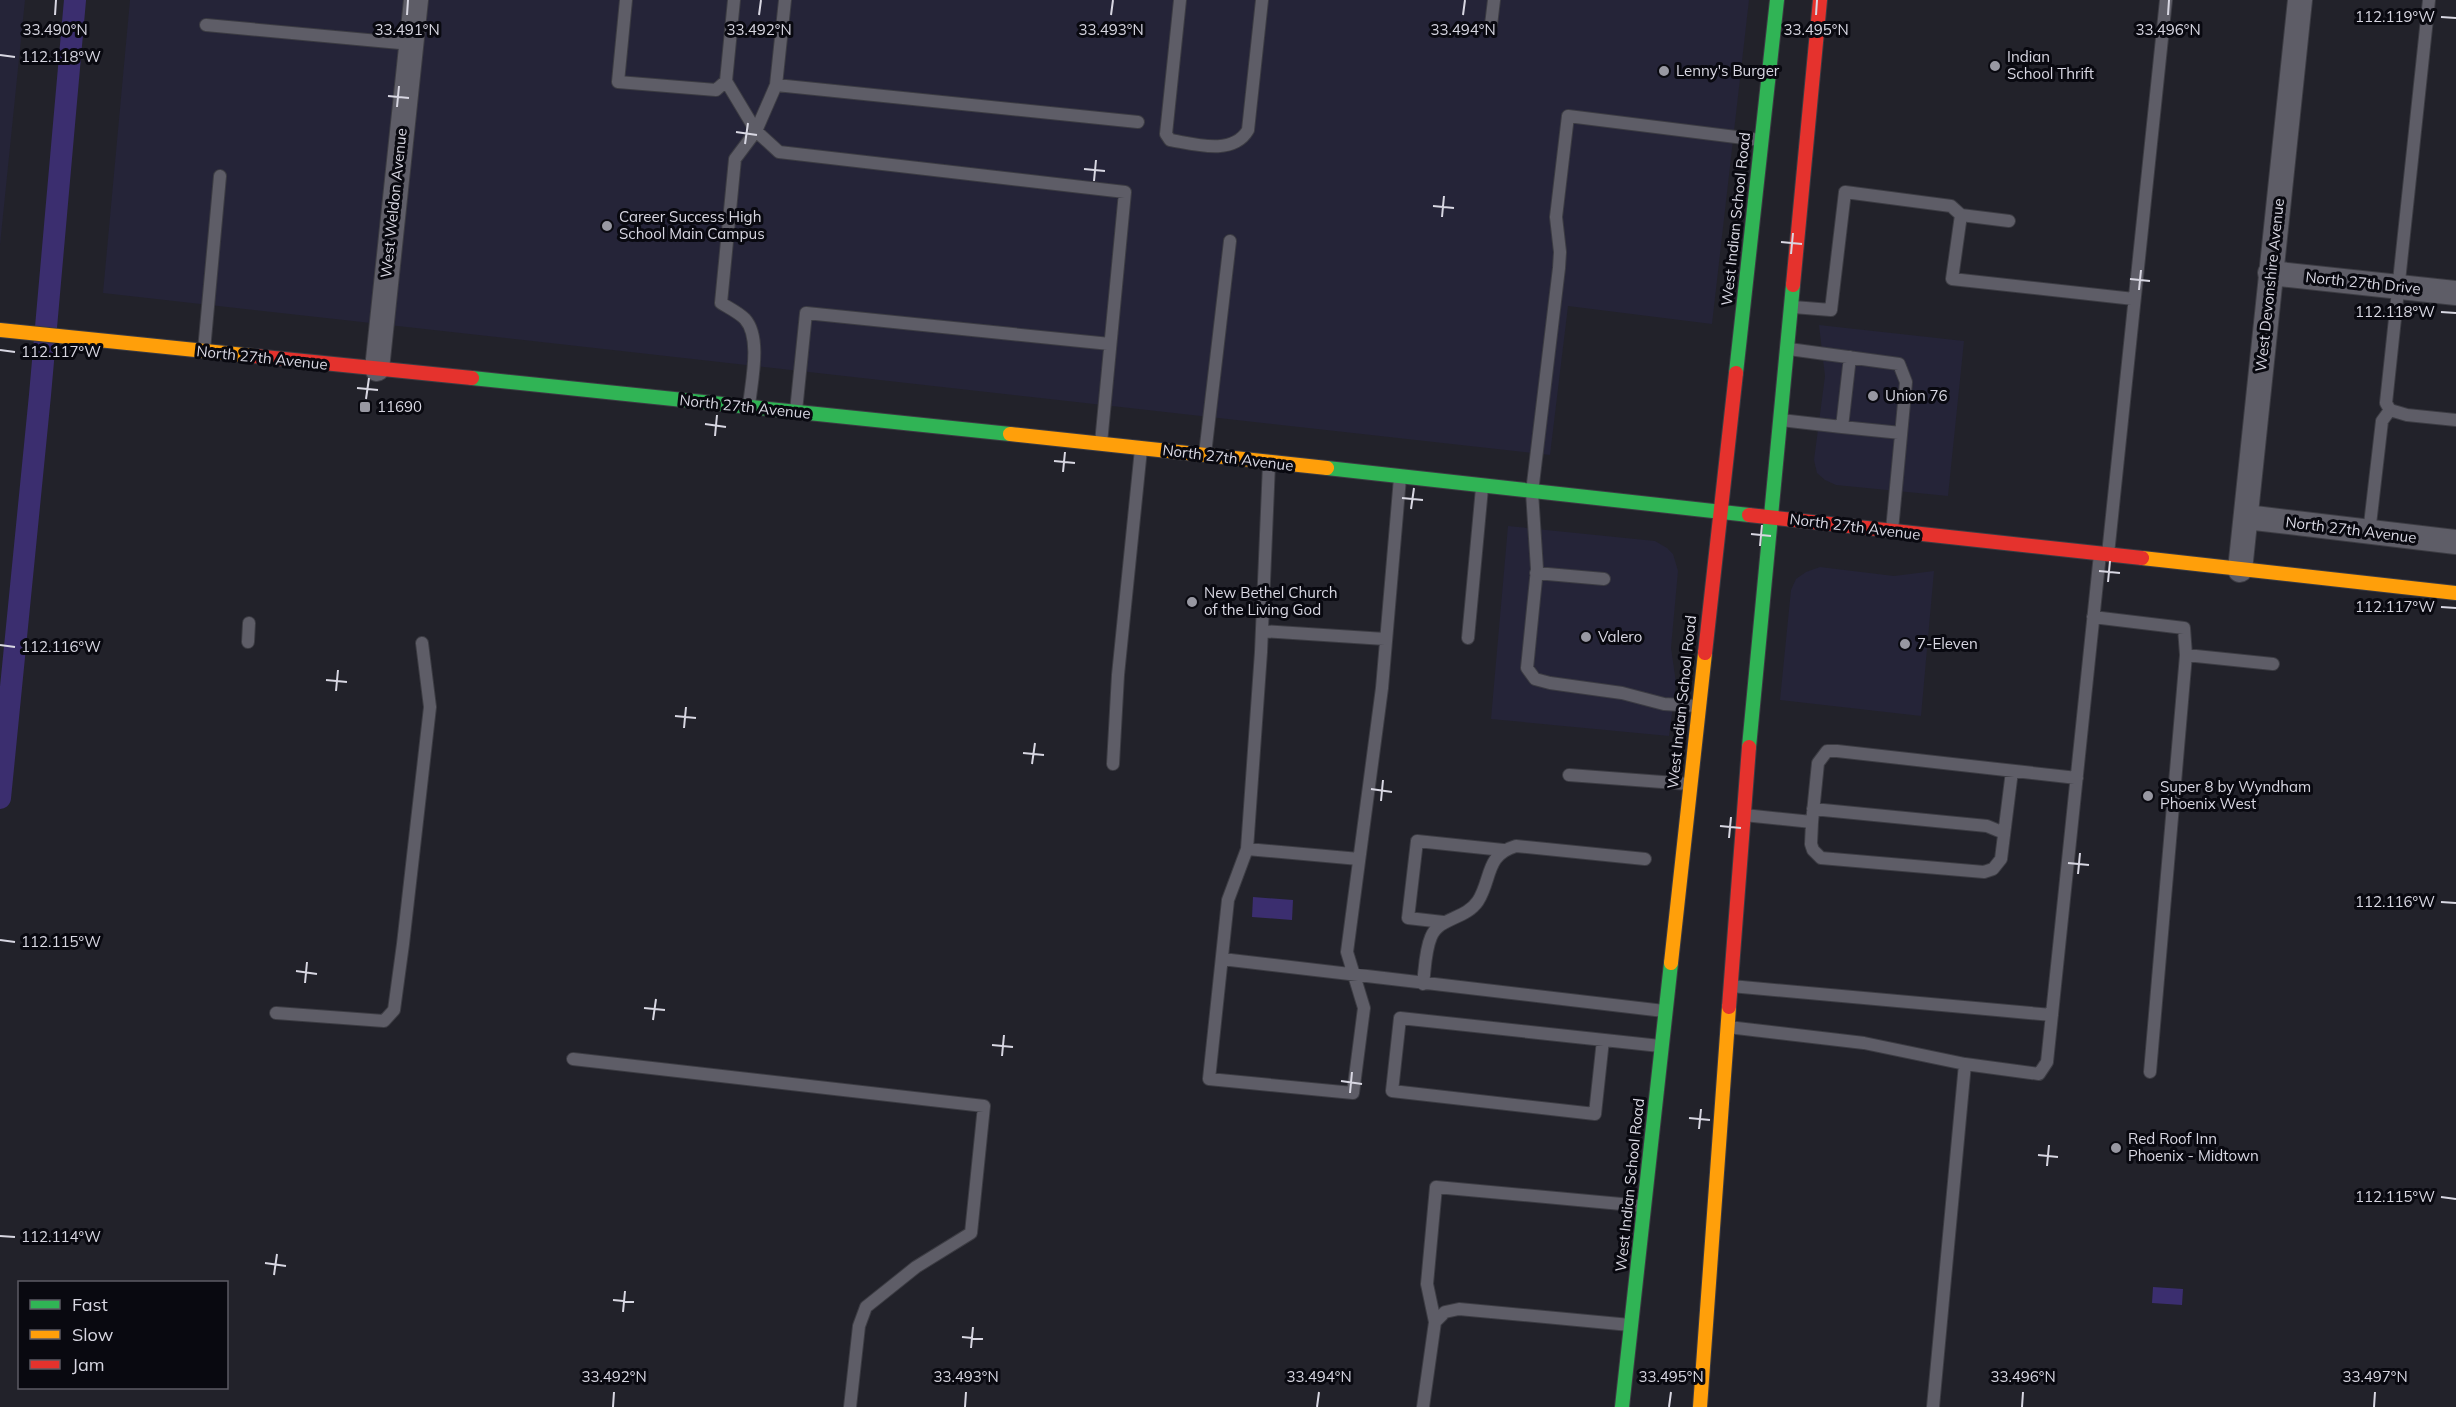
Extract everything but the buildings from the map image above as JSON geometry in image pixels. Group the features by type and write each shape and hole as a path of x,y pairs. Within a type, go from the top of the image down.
{"main road":[{"name":"West Indian School Road","path":"1622,1407 1777,0"},
{"path":"1700,1407 1743,815 1820,0"},
{"name":"North 27th Avenue","path":"0,330 1141,448 2456,593"}],"street":[{"name":"West Weldon Avenue","path":"376,369 416,0"},
{"name":"West Devonshire Avenue","path":"2240,570 2300,0"},
{"name":"North 27th Drive","path":"2270,273 2456,293"},
{"name":"North 27th Avenue","path":"2246,517 2456,542"}],"lane":[{"path":"626,0 618,82 716,90 726,81"},
{"path":"734,0 726,81 756,131 779,152 1125,192 1101,444"},
{"path":"749,408 754,343 752,330 745,319 721,303 735,159 756,131 776,85 785,0"},
{"path":"1180,0 1166,134 1170,140 1212,147 1240,139 1248,130 1262,0"},
{"path":"1491,25 1494,0"},
{"path":"1727,1027 1864,1043 1965,1064 2039,1074 2047,1062 2093,617 2104,554 2166,0"},
{"path":"2429,0 2386,403 2390,410 2407,415 2456,420"},
{"path":"206,25 411,44"},
{"path":"776,85 1138,122"},
{"path":"1699,706 1664,704 1622,693 1535,679 1527,668 1536,573 1532,492 1559,268 1560,252 1556,217 1568,116 1761,140"},
{"path":"204,351 220,176"},
{"path":"1791,307 1831,310 1845,192 1951,206 1961,215 2009,221"},
{"path":"1961,215 1952,279 2134,299"},
{"path":"1205,456 1230,241"},
{"path":"796,412 806,313 1110,344"},
{"path":"1787,349 1899,364 1906,382 1892,531"},
{"path":"1842,427 1850,357"},
{"path":"2369,533 2382,421 2390,410"},
{"path":"1780,420 1901,434"},
{"path":"1113,764 1114,715 1141,448"},
{"path":"1269,463 1262,631 1246,849 1228,900 1209,1079 1353,1093 1364,1008 1347,952 1383,688 1385,639 1400,477"},
{"path":"1468,638 1482,487"},
{"path":"1536,573 1604,579"},
{"path":"2093,617 2184,628 2186,655 2150,1072"},
{"path":"248,642 249,623"},
{"path":"1262,631 1385,639"},
{"path":"276,1012 384,1021 394,1010 404,944 429,707 422,643"},
{"path":"2186,655 2273,664"},
{"path":"2012,771 1998,865 1984,872 1821,858 1811,844 1818,763 1827,751 2077,778"},
{"path":"1569,775 1690,784"},
{"path":"1743,815 1813,815 1987,826 2004,833"},
{"path":"1503,850 1493,863 1478,901 1465,915 1443,922 1408,918 1417,841 1503,850 1516,846 1644,859"},
{"path":"1246,849 1359,859"},
{"path":"1423,984 1431,935 1443,922"},
{"path":"1222,959 1665,1012"},
{"path":"1730,986 2052,1015"},
{"path":"1603,1040 1595,1114 1392,1091 1400,1018 1662,1046"},
{"path":"573,1059 984,1106 971,1233 916,1266 866,1307 859,1326 850,1407"},
{"path":"1933,1407 1965,1064"},
{"path":"1423,1407 1435,1322 1427,1284 1436,1187 1644,1206"},
{"path":"1435,1322 1445,1312 1459,1309 1631,1325"}],"shaded area":[{"path":"0,0 25,0 0,245"},
{"path":"130,0 1749,0 1712,324 1568,306 1550,455 103,293"},
{"path":"1819,325 1964,341 1948,496 1836,485 1817,473 1814,460 1825,376"},
{"path":"1508,526 1655,541 1673,554 1678,571 1671,648 1676,683 1669,736 1491,719"},
{"path":"1820,567 1894,576 1934,571 1921,716 1780,700 1791,590 1796,579"},
{"path":"1253,897 1293,900 1292,920 1252,917"},
{"path":"2153,1287 2183,1289 2182,1305 2152,1303"}],"waterway":[{"path":"0,798 40,395 75,0"}],"traffic: fast":[{"path":"1736,373 1777,0"},
{"path":"1749,747 1793,285"},
{"path":"472,378 1010,434"},
{"path":"1327,468 1749,515"},
{"path":"1622,1407 1671,963"}],"traffic: slow":[{"path":"0,330 254,356"},
{"path":"1010,434 1327,468"},
{"path":"2142,558 2456,593"},
{"path":"1671,963 1705,653"},
{"path":"1700,1407 1729,1007"}],"traffic: jam":[{"path":"1793,285 1820,0"},
{"path":"254,356 472,378"},
{"path":"1705,653 1736,373"},
{"path":"1749,515 2142,558"},
{"path":"1729,1007 1749,747"}],"place":[{"name":"Indian School Thrift","path":"1995,66"},
{"name":"Lenny's Burger","path":"1664,71"},
{"name":"Career Success High School Main Campus","path":"607,226"},
{"name":"Union 76","path":"1873,396"},
{"name":"11690","path":"365,407"},
{"name":"New Bethel Church of the Living God","path":"1192,602"},
{"name":"Valero","path":"1586,637"},
{"name":"7-Eleven","path":"1905,644"},
{"name":"Super 8 by Wyndham Phoenix West","path":"2148,796"},
{"name":"Red Roof Inn Phoenix - Midtown","path":"2116,1148"}]}
